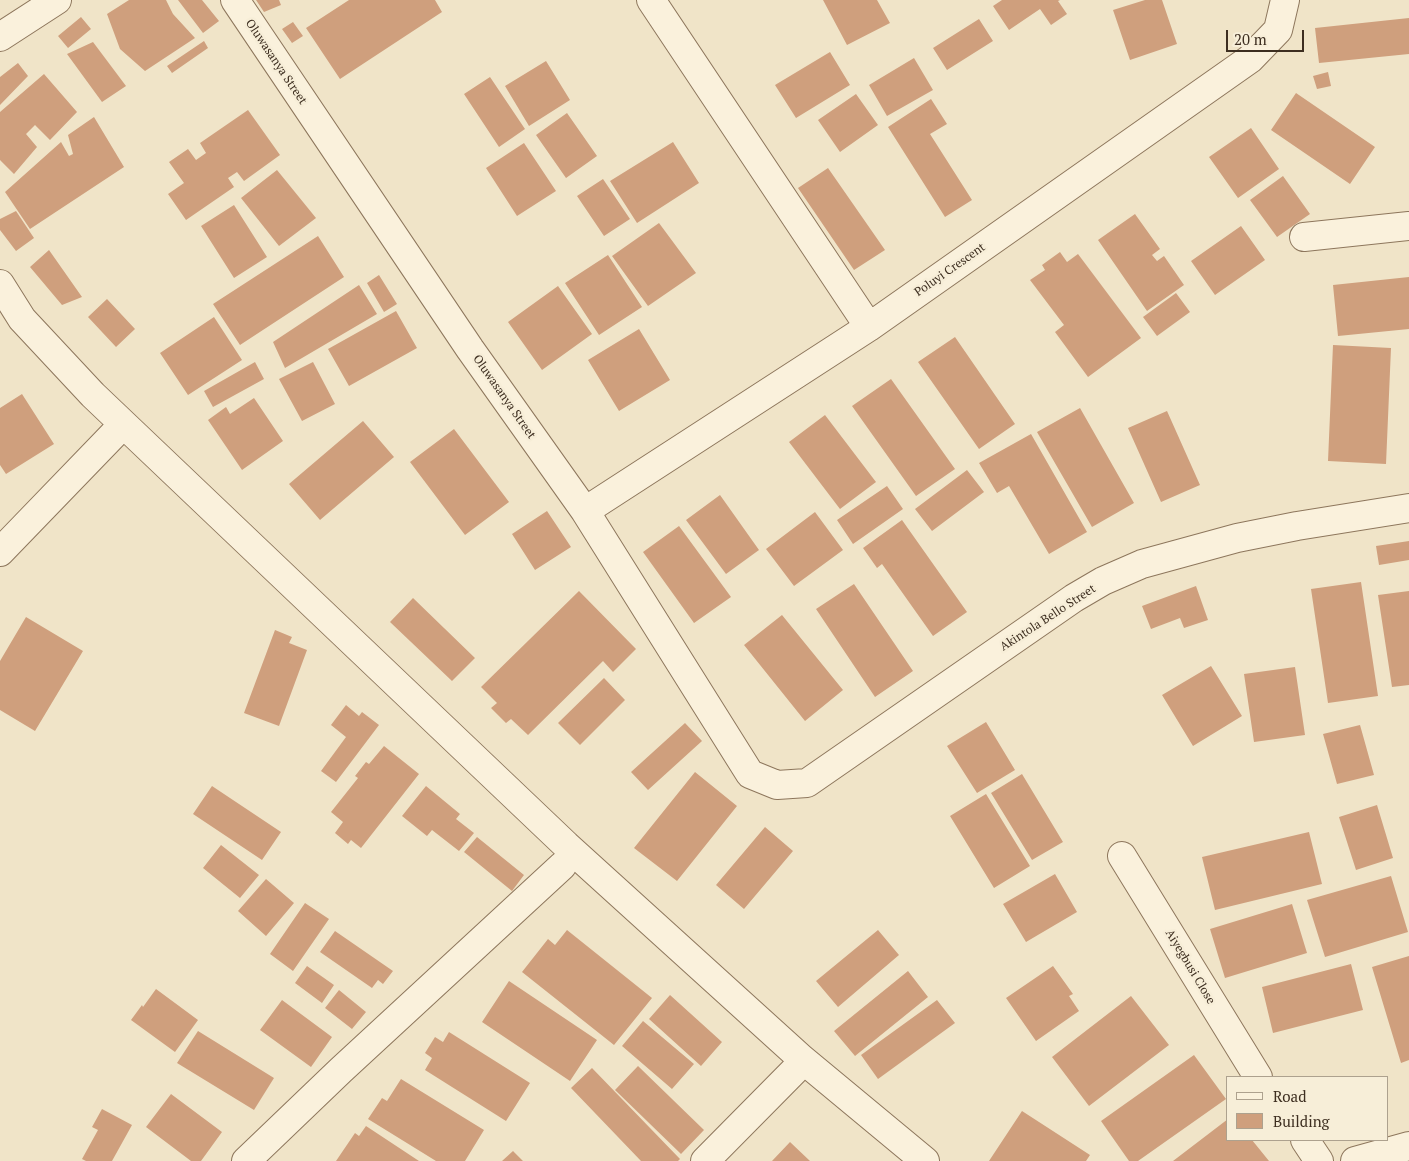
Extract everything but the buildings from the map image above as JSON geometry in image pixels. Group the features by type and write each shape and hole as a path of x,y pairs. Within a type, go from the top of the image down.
{"street":[{"path":"0,37 57,0"},
{"name":"Oluwasanya Street","path":"235,0 470,349 585,511 750,774 777,785"},
{"path":"652,0 870,327"},
{"name":"Poluyi Crescent","path":"585,511 870,327 1250,59 1278,30 1285,0"},
{"path":"1304,237 1409,226"},
{"path":"0,284 22,319 93,395 558,839 802,1059 925,1161"},
{"path":"0,318 83,406 562,866 794,1071 902,1161"},
{"path":"3,541 113,435"},
{"name":"Akintola Bello Street","path":"777,785 807,783 1074,598 1126,571 1142,564 1238,538 1297,526 1409,508"},
{"name":"Aiyegbusi Close","path":"1122,856 1257,1076"},
{"path":"246,1161 341,1070 562,866"},
{"path":"705,1161 794,1071"},
{"path":"1306,1141 1319,1161"},
{"path":"1355,1161 1409,1146"}]}
